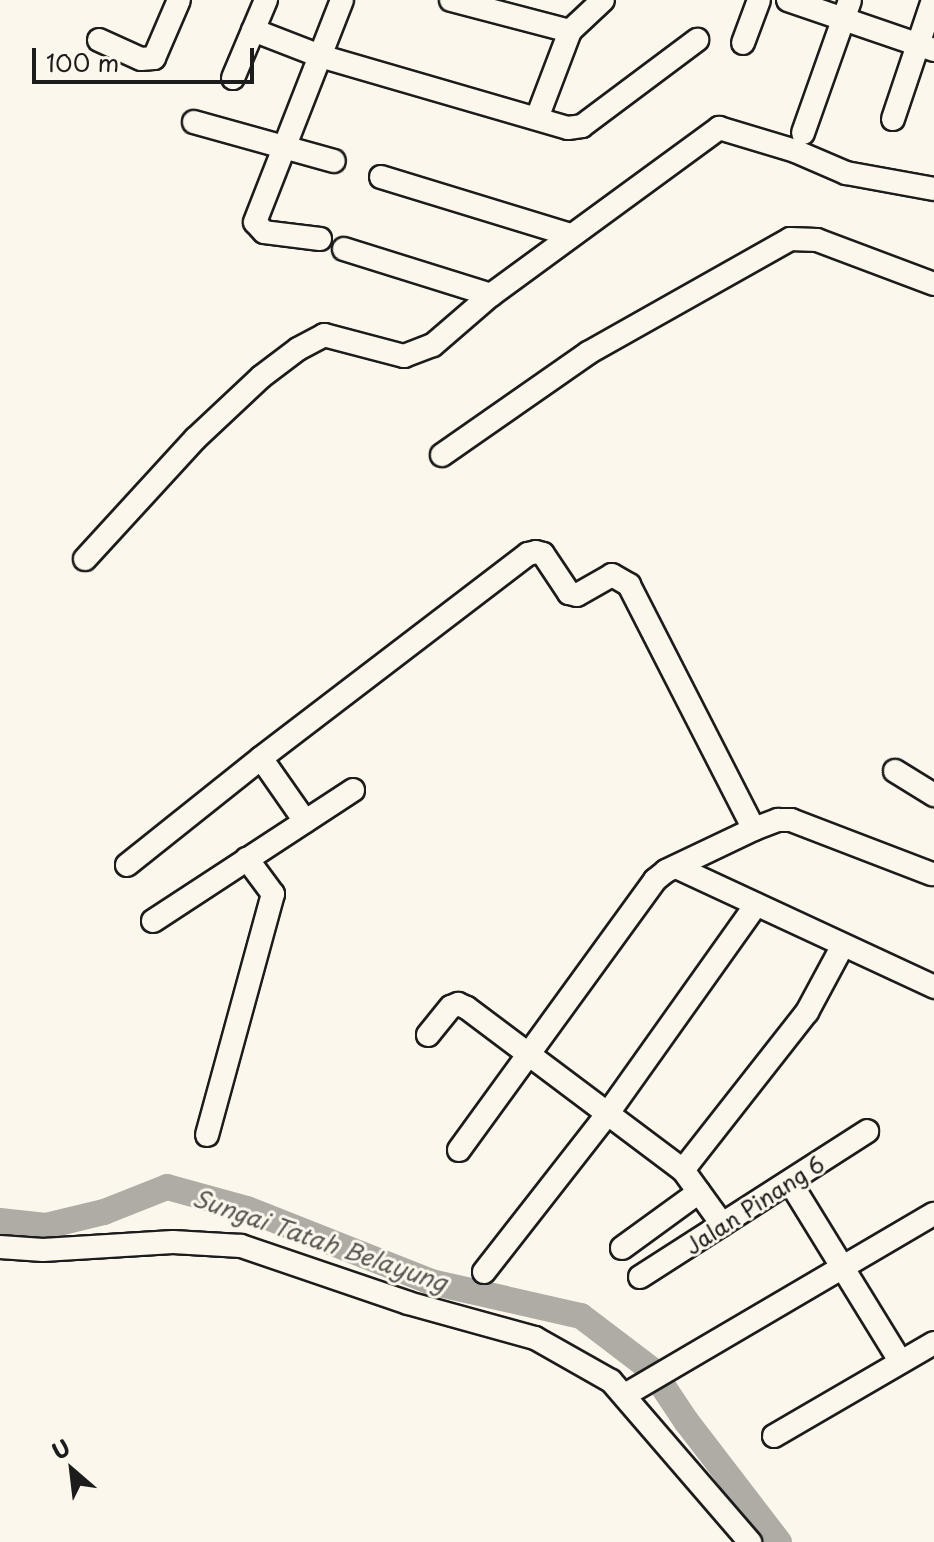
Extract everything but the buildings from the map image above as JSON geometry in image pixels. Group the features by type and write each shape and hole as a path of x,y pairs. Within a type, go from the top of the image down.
{"street":[{"path":"99,40 141,59 154,58 179,0"},
{"path":"233,78 266,0"},
{"path":"320,239 264,232 256,226 283,147 342,0"},
{"path":"451,0 570,31"},
{"path":"537,118 570,31 603,0"},
{"path":"743,43 759,0"},
{"path":"788,0 847,9 926,47"},
{"path":"893,119 926,47 933,0"},
{"path":"803,133 847,9"},
{"path":"253,30 320,56 568,128 582,126 697,40"},
{"path":"194,122 334,161"},
{"path":"85,559 195,439 261,377 298,349 324,335 404,356 433,345 491,295 719,128 795,151 846,173 934,189"},
{"path":"381,177 571,235"},
{"path":"442,455 588,353 790,239 817,240 934,284"},
{"path":"344,249 491,295"},
{"path":"127,865 261,758 528,554 536,552 543,554 569,593 577,595 612,575 629,585 754,829"},
{"path":"261,758 305,821"},
{"path":"895,771 934,795"},
{"path":"153,921 353,790"},
{"path":"459,1150 655,880 676,867 778,820 799,822 933,872"},
{"path":"207,1135 273,894 247,859"},
{"path":"676,867 842,947 934,987"},
{"path":"484,1272 606,1116 756,905"},
{"path":"683,1170 807,1012 842,947"},
{"path":"428,1035 451,1007 458,1004 683,1170 722,1224"},
{"name":"Jalan Pinang 6","path":"640,1277 867,1131"},
{"path":"790,1182 900,1361"},
{"path":"622,1248 699,1192"},
{"path":"632,1392 934,1214"},
{"path":"0,1247 43,1250 173,1242 241,1246 408,1303 535,1338 632,1392 750,1542"},
{"path":"774,1436 934,1343"}],"waterway":[{"name":"Sungai Tatah Belayung","path":"0,1221 46,1226 104,1212 167,1187 247,1209 431,1282 581,1316 652,1370 686,1421 779,1542"}]}
